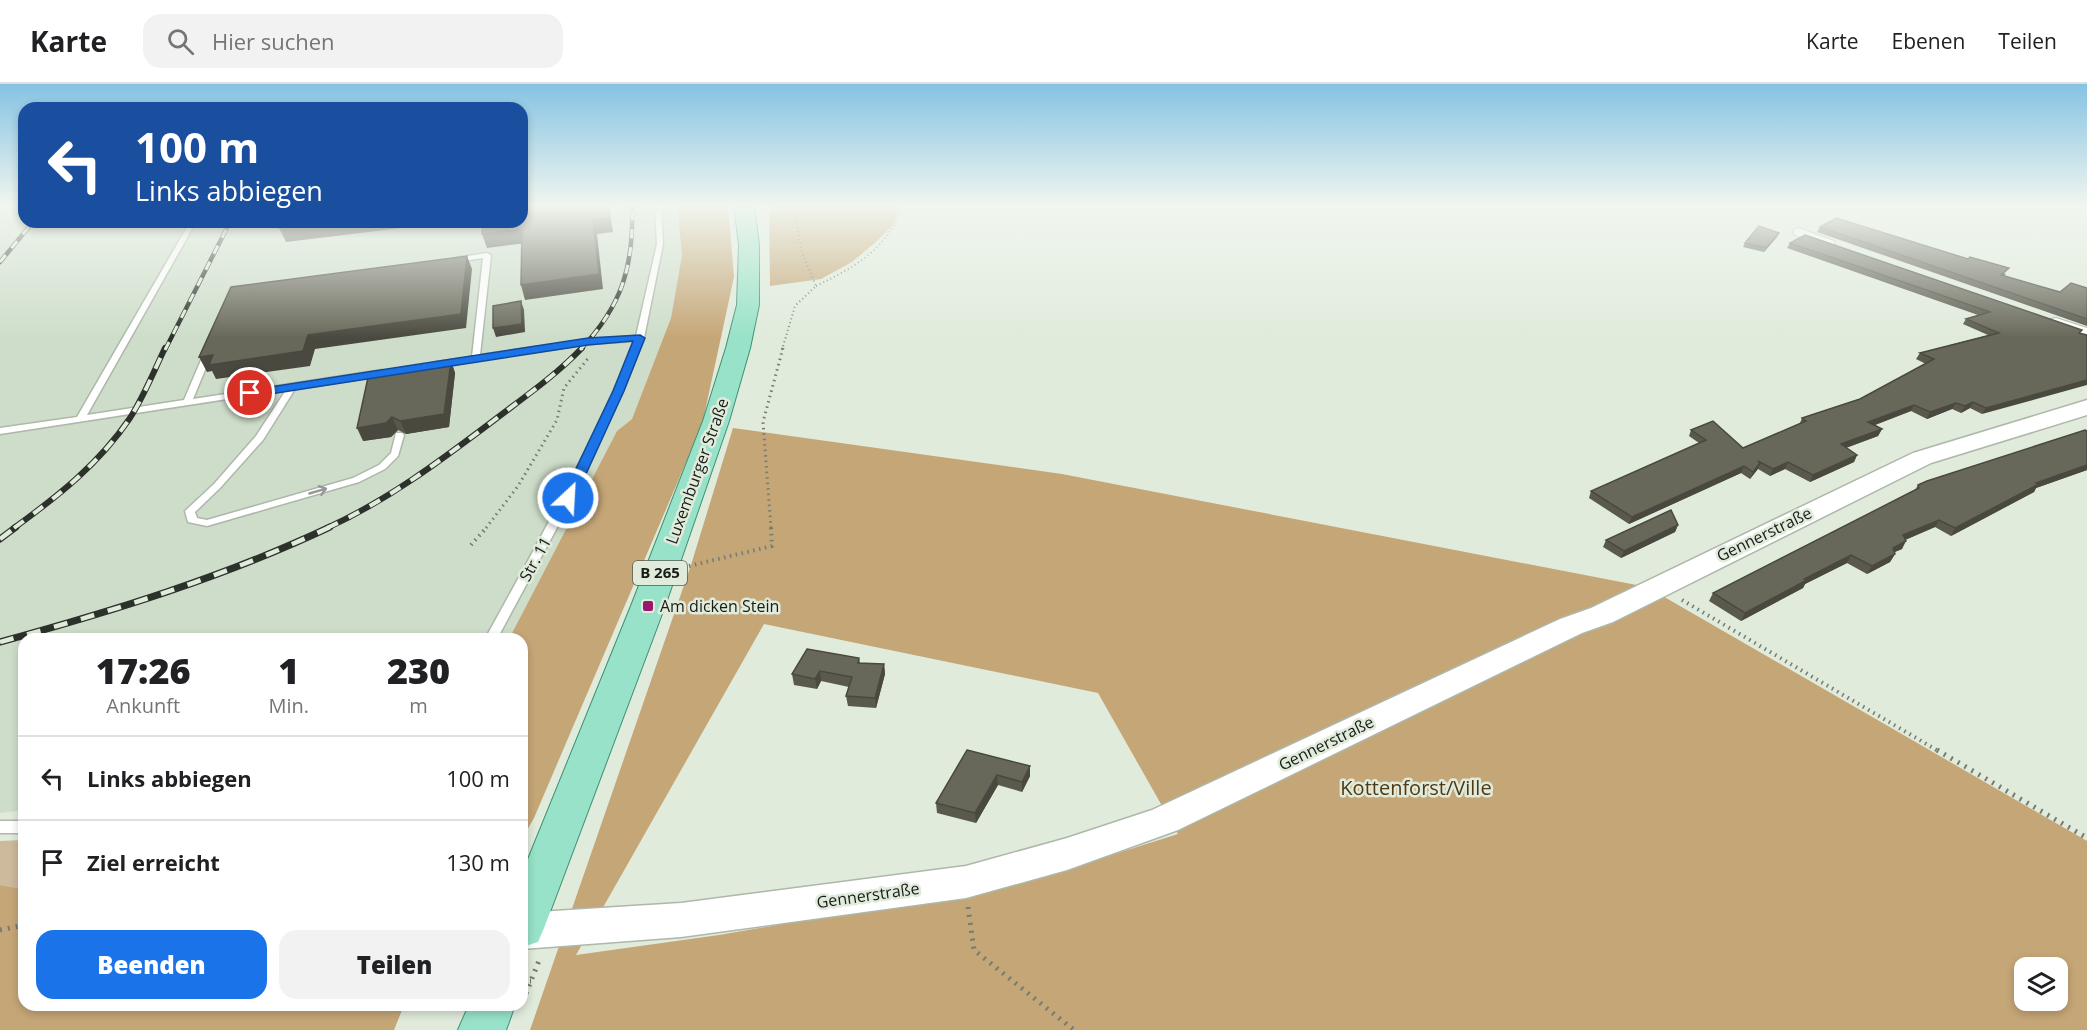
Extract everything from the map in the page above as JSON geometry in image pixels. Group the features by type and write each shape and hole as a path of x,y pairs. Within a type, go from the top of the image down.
{"main road":[{"name":"Luxemburger Straße","path":"532,930 716,421 748,305 749,250"},
{"path":"482,1030 490,1011"}],"street":[{"path":"2042,317 2087,333"},
{"name":"Gennerstraße","path":"532,930 681,920 966,882 1067,854 1165,820 1571,626 1602,615 1922,458 2087,407"}],"lane":[{"path":"80,419 177,250"},
{"name":"Str. 11","path":"494,633 568,498 619,391 640,338 659,250"},
{"path":"441,261 487,255 476,359"},
{"path":"433,365 604,340 640,338"},
{"path":"187,403 213,341"},
{"path":"0,431 393,371"},
{"path":"292,387 260,438 217,486 190,511 192,520 207,523 356,480 382,467 395,454 399,435"},
{"path":"0,827 18,827"}],"path":[{"path":"801,250 816,286"},
{"path":"662,569 686,567 772,546 763,422 792,313 795,306 816,286 839,275 877,250"},
{"path":"471,545 499,514 518,486 557,420 564,388 604,340"},
{"path":"1659,586 2087,838"},
{"path":"966,882 974,950 1074,1030"},
{"path":"0,930 18,926"},
{"path":"528,989 531,981 532,930"}],"shaded area":[{"path":"0,250 682,250 671,318 632,419 617,431 512,633 18,633 18,811 0,813"},
{"path":"18,840 18,888 0,885 0,841"}],"green space":[{"path":"682,250 732,250 734,277 702,425 528,828 528,633 512,633 617,431 632,419 671,318"},
{"path":"770,250 866,250 852,262 821,279 770,286"},
{"name":"Kottenforst/Ville","path":"733,428 1062,474 1647,587 2087,841 2087,1030 530,1030 691,565","holes":["764,624 1098,693 1178,834 1023,883 719,935 576,955"]},
{"path":"0,885 18,888 18,1011 402,1011 394,1030 0,1030"}],"building":[{"path":"522,250 596,250 599,274 521,285"},
{"path":"1811,250 1849,250 2082,330 2079,333 2087,335 2087,380 1986,408 1973,402 1965,406 1956,403 1930,412 1914,405 1868,422 1882,429 1841,444 1857,455 1813,475 1788,462 1773,469 1758,461 1760,463 1753,472 1744,466 1632,517 1591,491 1706,440 1691,430 1713,421 1743,448 1806,421 1802,418 1860,399 1934,359 1920,353 1999,333 1966,319 1990,312"},
{"path":"1887,250 1939,250 2009,268 2001,275 2060,292 2071,283 2087,288 2087,319"},
{"path":"467,256 461,314 308,335 303,351 209,365 213,355 199,357 231,287"},
{"path":"521,301 522,324 493,328 493,306"},
{"path":"451,361 444,414 400,421 392,417 386,423 357,428 369,373"},
{"path":"2087,431 2087,465 2036,483 2039,484 1955,528 1939,520 1903,535 1906,541 1893,548 1895,554 1872,566 1851,555 1745,613 1713,593 1919,488 1918,485 1927,481"},
{"path":"1671,510 1678,525 1624,551 1606,540"},
{"path":"807,649 859,658 858,663 884,664 875,698 846,696 852,677 820,671 815,679 792,674"},
{"path":"967,750 1030,766 1022,782 997,775 975,813 936,803"}],"railway":[{"path":"0,262 10,250"},
{"path":"165,350 216,250"},
{"path":"580,349 594,334 615,301 623,284 631,250"},
{"path":"14,528 62,491 91,465 118,435 135,410 165,348"},
{"path":"327,528 371,505 433,465 539,386 580,349"},
{"path":"0,539 16,527"},
{"path":"32,633 168,592 250,562 330,527"},
{"path":"0,642 18,637"}],"place":[{"name":"Am dicken Stein","path":"648,606"}],"route":[{"path":"250,393 588,342 640,338 619,391 568,498"}]}
